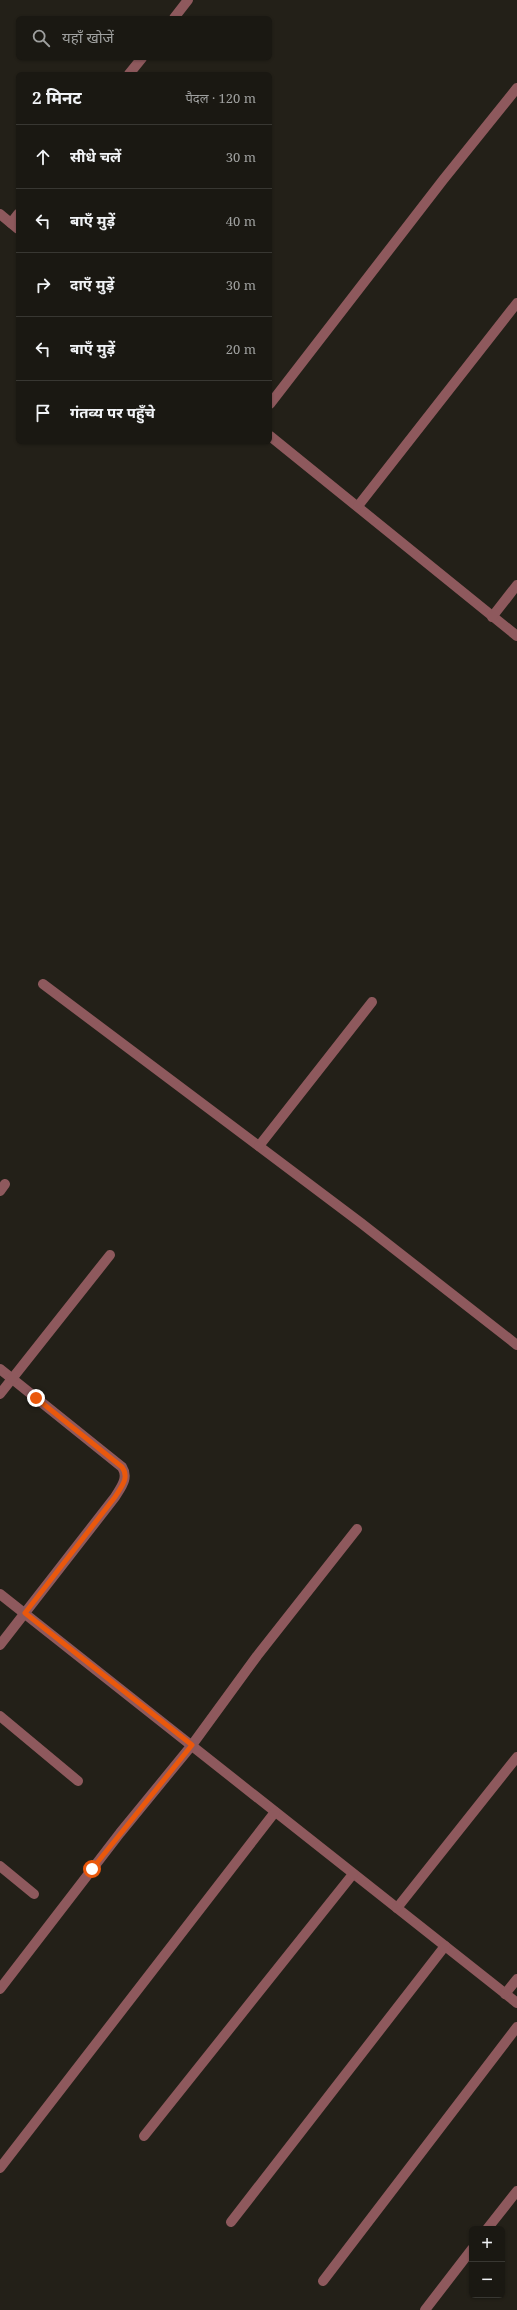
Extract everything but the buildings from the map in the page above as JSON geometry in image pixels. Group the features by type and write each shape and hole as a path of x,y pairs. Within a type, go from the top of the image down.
{"street":[{"path":"176,16 188,0"},
{"path":"131,72 140,60"},
{"path":"272,401 443,180 517,88"},
{"path":"0,214 14,226"},
{"path":"358,506 517,303"},
{"path":"272,438 517,636"},
{"path":"492,617 517,585"},
{"path":"43,984 259,1146 517,1345"},
{"path":"259,1146 372,1002"},
{"path":"0,1394 11,1378 110,1255"},
{"path":"0,1369 122,1467 126,1472 125,1478 115,1497 0,1645"},
{"path":"0,1989 120,1833 192,1745 257,1656 356,1529"},
{"path":"0,1594 517,2003"},
{"path":"0,1716 78,1781"},
{"path":"397,1908 517,1757"},
{"path":"0,2168 275,1812"},
{"path":"0,1866 34,1894"},
{"path":"144,2136 353,1874"},
{"path":"231,2222 445,1946"},
{"path":"505,1994 517,1979"},
{"path":"323,2281 517,2027"},
{"path":"490,2226 517,2191"},
{"path":"425,2310 469,2253"}],"route":[{"path":"36,1398 122,1467 126,1472 122,1485 115,1497 25,1613 192,1745 92,1869"}]}
